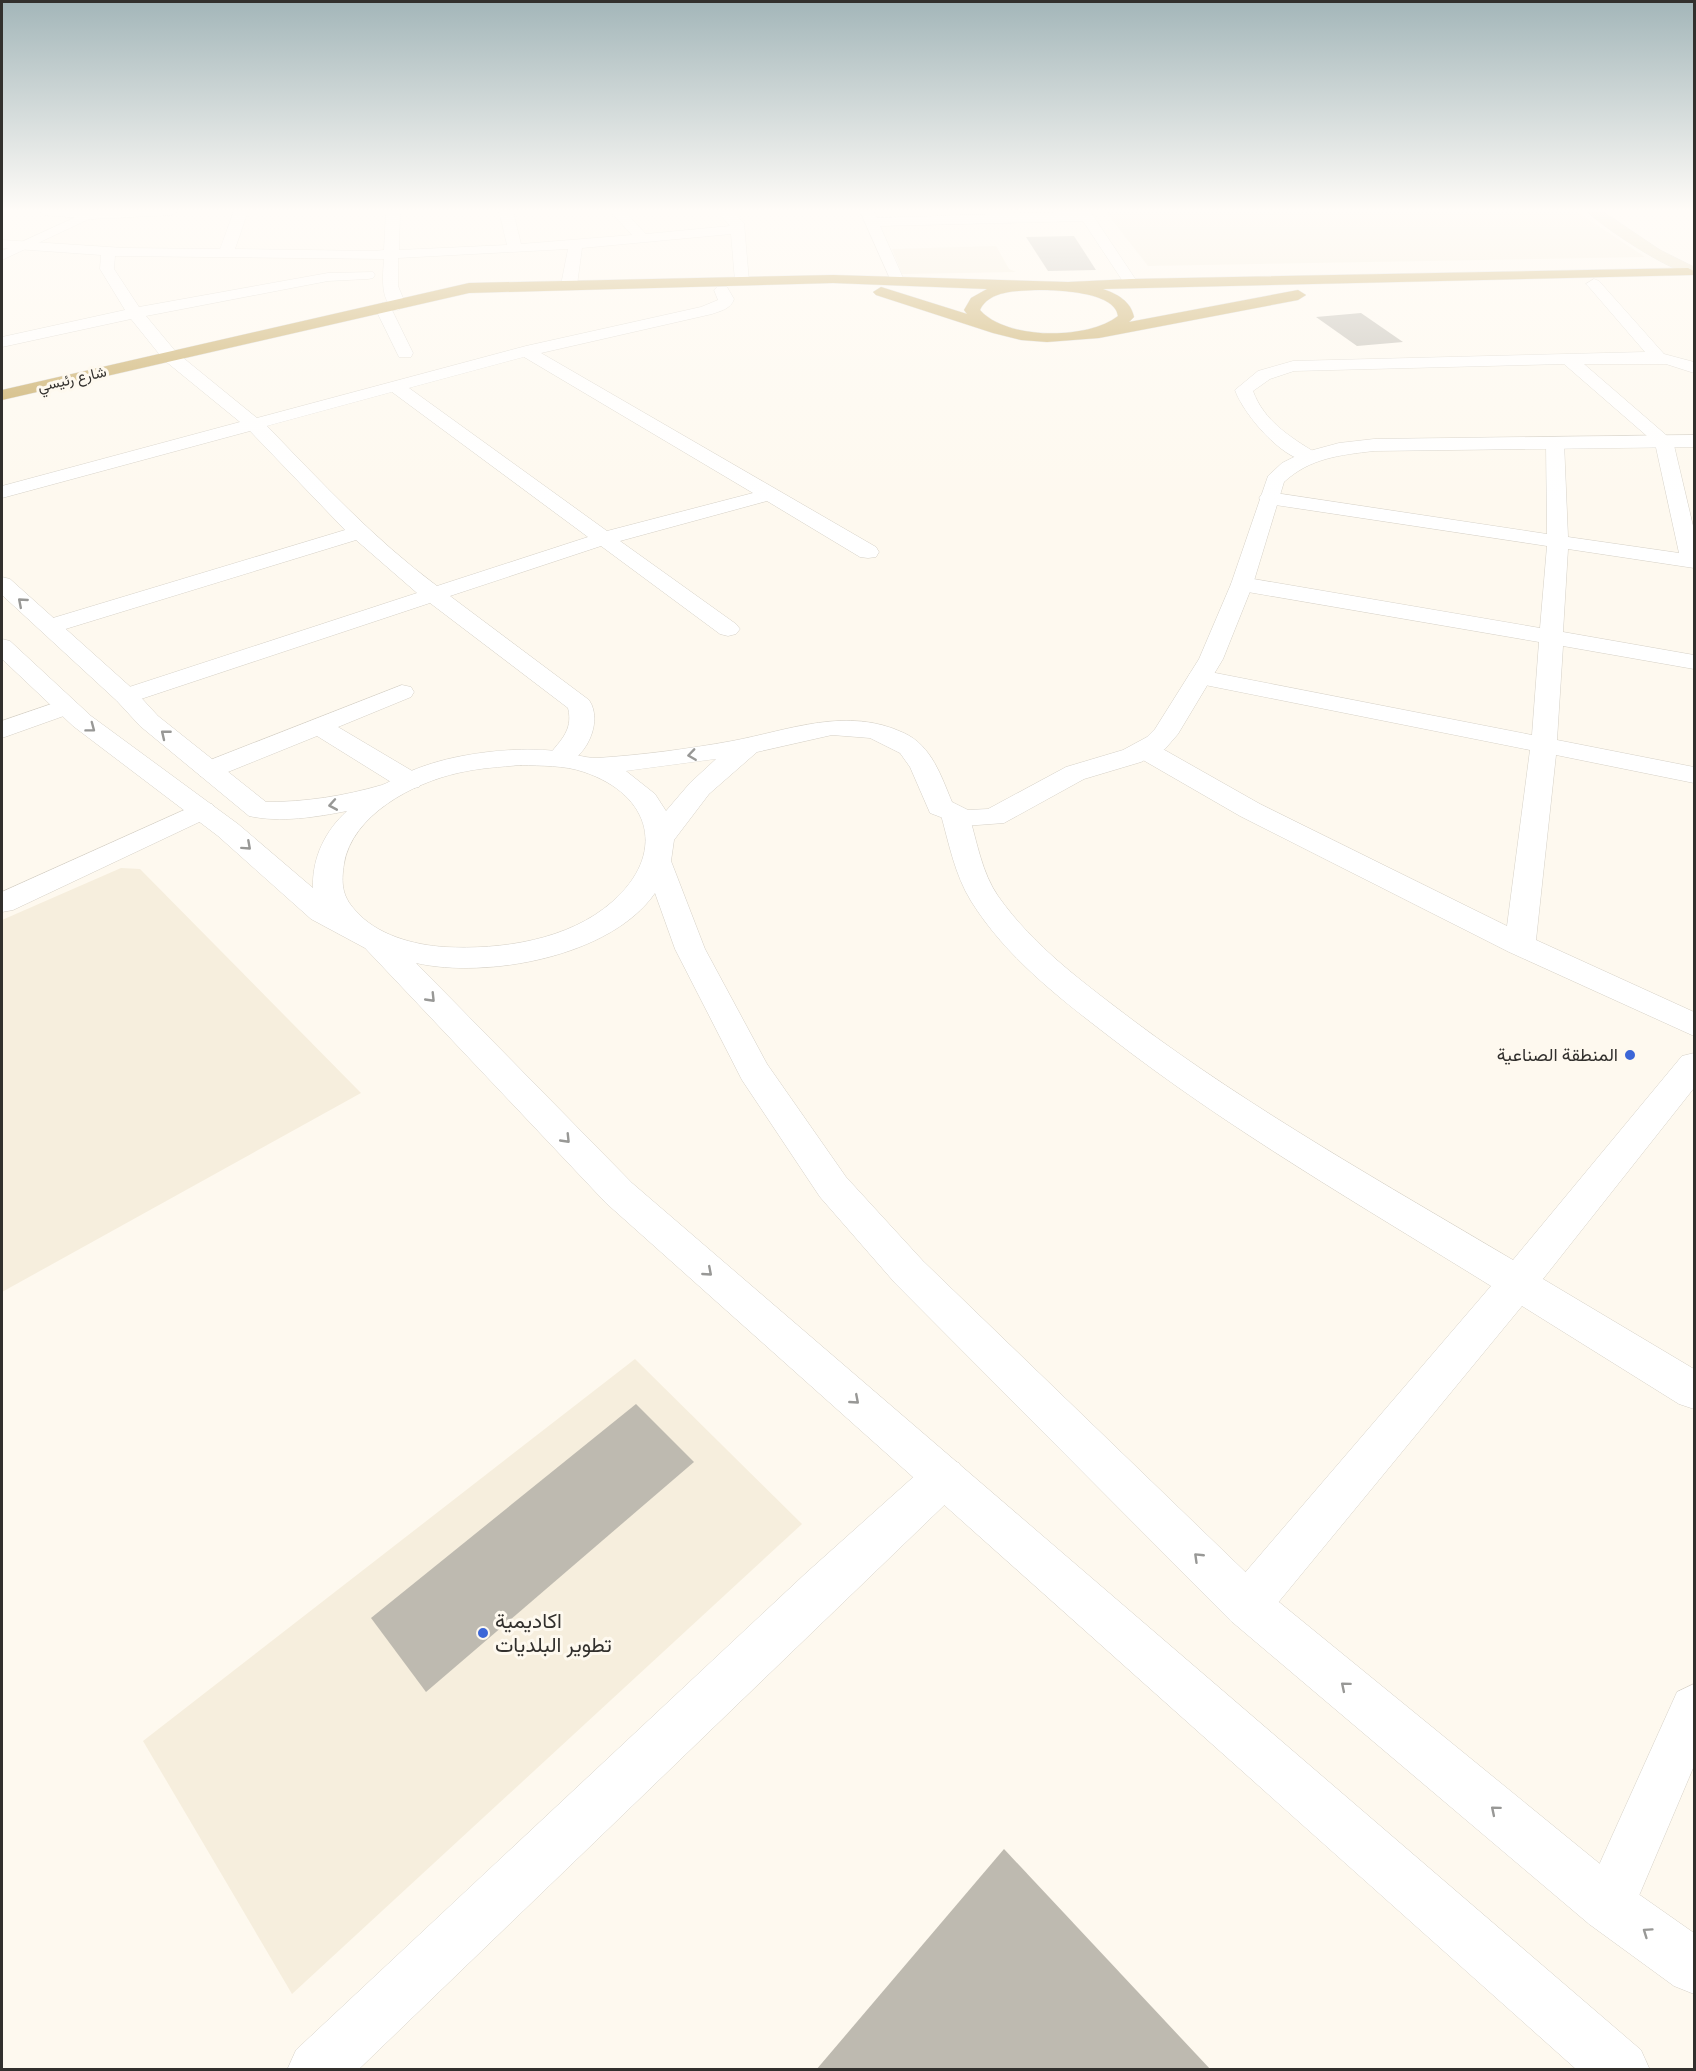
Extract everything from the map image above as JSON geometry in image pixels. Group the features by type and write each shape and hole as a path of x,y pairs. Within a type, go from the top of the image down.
{"highway":[{"name":"شارع رئيسي","path":"2,395 383,308"},
{"name":"شارع رئيسي","path":"933,308 993,327 1045,337 1080,336 1236,308"},
{"name":"شارع رئيسي","path":"973,308 976,317 993,327"},
{"name":"شارع رئيسي","path":"1099,333 1124,321 1126,313 1122,308"}],"street":[{"path":"132,308 170,356 255,425 360,532 401,570 580,705 583,721 581,729 573,744 559,759"},
{"path":"2,342 164,308"},
{"path":"391,308 405,353"},
{"path":"2,492 526,351 714,308"},
{"path":"1615,308 1658,357"},
{"path":"526,351 868,552"},
{"path":"1309,457 1270,430 1246,399 1244,390 1255,380 1293,366 1658,357 1695,368"},
{"path":"1269,498 1693,562 1664,441 1568,359"},
{"path":"396,387 728,629"},
{"path":"592,766 750,745 827,728 860,728 888,735 900,741 917,755 940,807 955,815 974,819 994,817 1075,773 1118,762 1145,750 1165,734 1211,659 1242,584 1275,480 1281,473 1309,457 1339,449 1374,445 1695,441"},
{"path":"1520,945 1544,745 1558,541 1555,442"},
{"path":"126,696 431,593 602,539 771,494"},
{"path":"51,626 360,532"},
{"path":"2,584 51,626 126,696 149,721 259,810 311,809 344,803 444,768 483,760 521,757 559,759 592,766 620,778 642,795 657,815 660,849 690,950 754,1071 833,1186 909,1272 1247,1605 1608,1905 1695,1966"},
{"path":"1242,584 1695,662"},
{"path":"2,646 66,707 228,830 322,912 376,941 418,955 467,959 519,954 569,939 610,917 641,891 677,814 716,771 750,745"},
{"path":"1200,677 1695,775"},
{"path":"209,770 402,693"},
{"path":"2,730 66,707"},
{"path":"319,726 409,781"},
{"path":"1145,750 1250,810 1520,945 1695,1025"},
{"path":"409,781 371,803 343,830 328,860 328,891 344,919 376,941 618,1193 1621,2070"},
{"path":"2,903 202,810"},
{"path":"955,815 972,875 984,898 1018,942 1062,982 1176,1070 1272,1133 1695,1391"},
{"path":"1247,1605 1518,1282 1695,1065"},
{"path":"316,2070 821,1590 944,1477"},
{"path":"1608,1905 1695,1709"}],"shaded area":[{"path":"121,868 140,869 361,1093 2,1292 2,920"},
{"name":"اكاديمية تطوير البلديات","path":"635,1359 802,1524 292,1994 143,1741"}],"building":[{"path":"1361,313 1403,342 1357,346 1316,317"},
{"path":"636,1404 694,1462 426,1692 371,1618"},
{"path":"1004,1849 1211,2070 816,2070"}],"place":[{"name":"المنطقة الصناعية","path":"1630,1055"},
{"name":"اكاديمية تطوير البلديات","path":"483,1633"}]}
